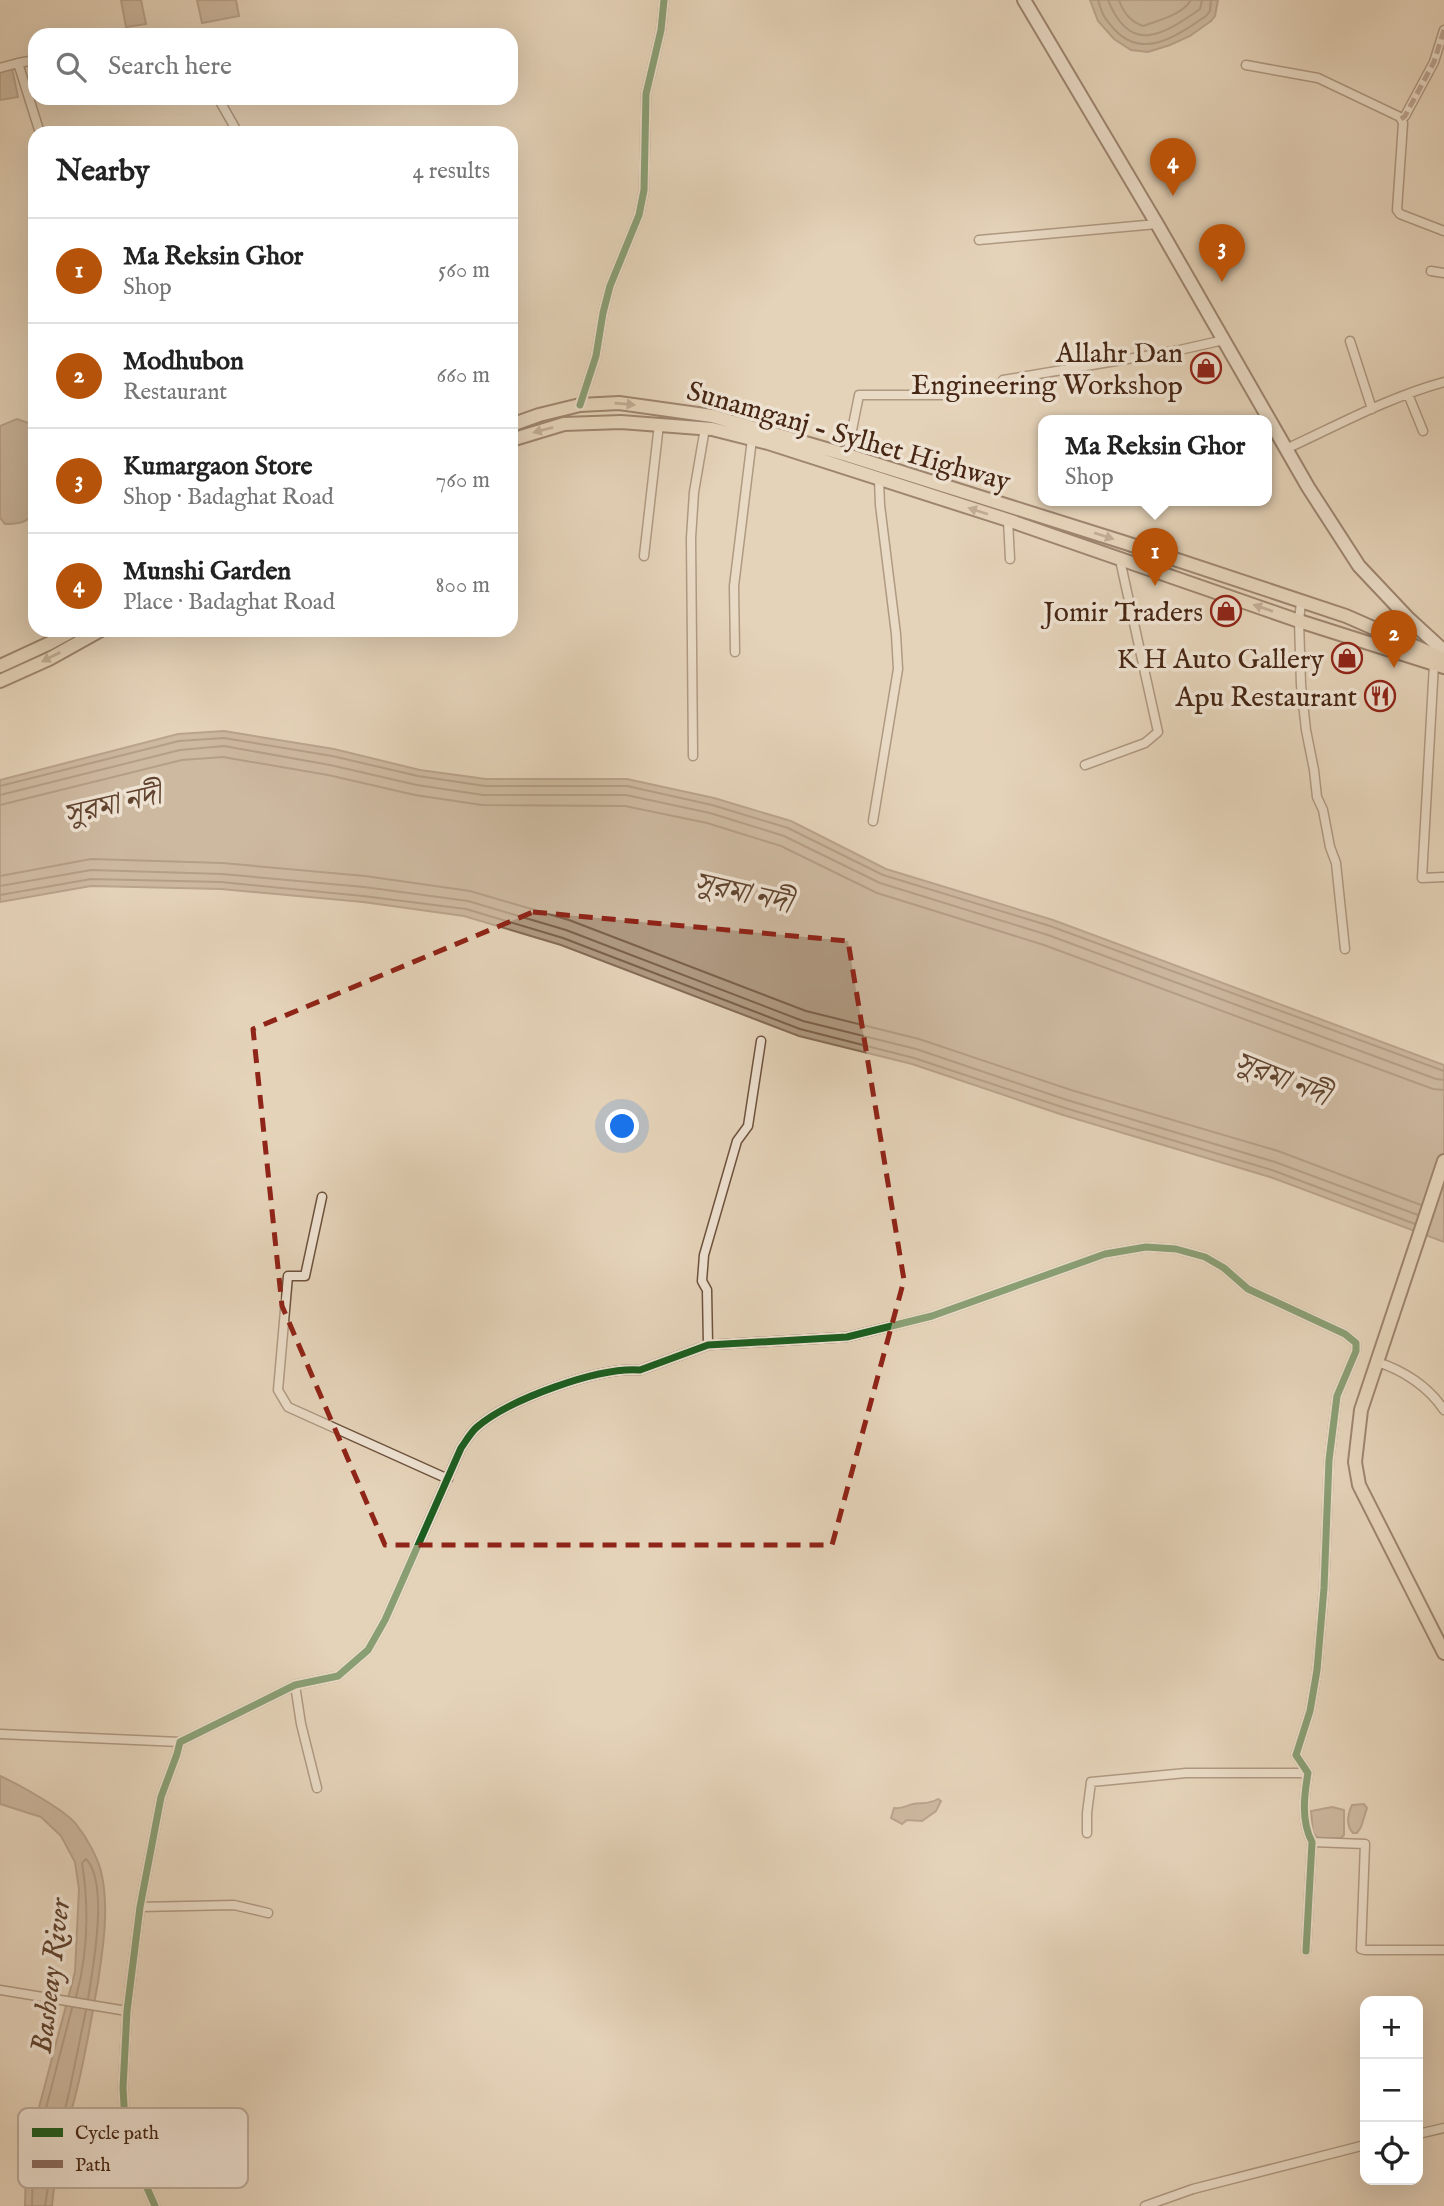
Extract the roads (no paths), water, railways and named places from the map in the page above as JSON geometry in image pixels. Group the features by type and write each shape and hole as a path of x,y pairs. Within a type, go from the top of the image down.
{"main road":[{"path":"1024,0 1267,415"},
{"name":"Sunamganj - Sylhet Highway","path":"518,422 580,405 620,403 712,416 847,455 1346,617 1441,663"},
{"name":"Sunamganj - Sylhet Highway","path":"518,438 564,424 621,422 705,428 752,439 1008,520 1299,621 1441,663"},
{"path":"1272,424 1308,487 1359,566 1409,619 1444,651"},
{"path":"1192,583 1197,567"},
{"path":"1340,634 1346,617"},
{"path":"0,666 61,637"},
{"path":"0,681 49,659 88,637"},
{"path":"1444,1161 1361,1410 1355,1462 1359,1485 1444,1653"}],"street":[{"path":"580,405 596,356 610,286 639,215 644,190 646,93 661,30 664,0"},
{"path":"1401,119 1434,62 1444,30"},
{"path":"0,68 28,61"},
{"path":"18,63 28,95"},
{"path":"1246,65 1318,78 1401,119"},
{"path":"31,105 38,126"},
{"path":"222,105 234,126"},
{"path":"1401,119 1397,210 1399,214 1444,231"},
{"path":"979,240 1157,224"},
{"path":"1431,271 1444,273"},
{"path":"1003,380 1224,340"},
{"path":"1350,341 1372,409"},
{"path":"1286,449 1372,409 1444,382"},
{"path":"847,455 859,395 944,394"},
{"path":"1408,394 1423,431"},
{"path":"645,556 659,424"},
{"path":"693,756 691,538 694,492 705,428"},
{"path":"735,653 734,586 752,439"},
{"path":"873,821 898,669 879,479"},
{"path":"1008,520 1010,559"},
{"path":"1085,765 1145,743 1158,732 1121,560"},
{"path":"1301,602 1301,685 1306,730 1317,797 1323,810 1336,863 1345,948"},
{"path":"1441,663 1422,878 1444,877"},
{"path":"708,1345 707,1290 702,1281 704,1255 737,1141 748,1126 761,1041"},
{"path":"322,1197 305,1276 288,1276 278,1390 288,1408 448,1479"},
{"path":"0,1734 180,1742 295,1685 338,1676 368,1650 385,1620 461,1448 474,1429 494,1414 536,1394 559,1386 640,1370 708,1345 847,1337 932,1316 1105,1254 1146,1247 1176,1249 1205,1257 1224,1268 1248,1289 1345,1334 1356,1343 1356,1352 1337,1396 1329,1460 1324,1588 1317,1670 1310,1711 1297,1753 1308,1773 1304,1793 1307,1833 1311,1842 1306,1951"},
{"path":"1377,1362 1392,1367 1434,1395 1444,1410"},
{"path":"295,1685 301,1724 317,1788"},
{"path":"124,2108 127,2011 140,1907 161,1797 180,1742"},
{"path":"1087,1833 1091,1782 1186,1773 1308,1773"},
{"path":"1311,1842 1365,1844 1361,1949 1444,1950"},
{"path":"140,1907 234,1906 268,1913"},
{"path":"0,1990 127,2011"},
{"path":"1423,2133 1444,2129"},
{"path":"1145,2206 1193,2189 1360,2146"},
{"path":"147,2188 155,2206"}],"water":[{"path":"121,0 141,0 146,24 126,27"},
{"path":"197,0 236,0 239,16 202,23"},
{"path":"1090,0 1218,0 1215,16 1211,21 1190,36 1148,52 1131,50 1114,39 1098,21"},
{"path":"12,68 18,97 0,100 0,71"},
{"path":"17,419 28,423 28,519 14,524 5,524 0,518 0,426"},
{"name":"সুরমা নদী","path":"224,731 334,749 420,770 486,779 627,779 714,798 791,821 886,869 1053,920 1444,1065 1444,1242 1270,1177 1063,1115 912,1064 799,1036 561,945 464,916 363,902 221,889 91,886 0,902 0,780 178,734"},
{"path":"0,1776 70,1818 88,1842 100,1869 105,1902 98,1982 72,2108 39,2108 75,1972 79,1889 75,1862 61,1836 41,1817 0,1804"},
{"path":"938,1799 941,1801 936,1811 922,1821 907,1820 902,1824 891,1818 894,1808"},
{"path":"1364,1804 1367,1808 1361,1827 1357,1833 1353,1833 1348,1823 1352,1805"},
{"path":"1332,1807 1344,1810 1344,1835 1341,1838 1318,1839 1313,1832 1311,1811"},
{"path":"25,2188 54,2188 52,2206 25,2206"}],"place":[{"name":"Munshi Garden","path":"1173,196"},
{"name":"Kumargaon Store","path":"1222,282"},
{"name":"Allahr Dan Engineering Workshop","path":"1206,368"},
{"name":"Ma Reksin Ghor","path":"1155,586"},
{"name":"Jomir Traders","path":"1226,611"},
{"name":"K H Auto Gallery","path":"1347,658"},
{"name":"Modhubon","path":"1394,668"},
{"name":"Apu Restaurant","path":"1380,696"}],"water label":[{"name":"Basheay River","path":"50,1976"}]}
